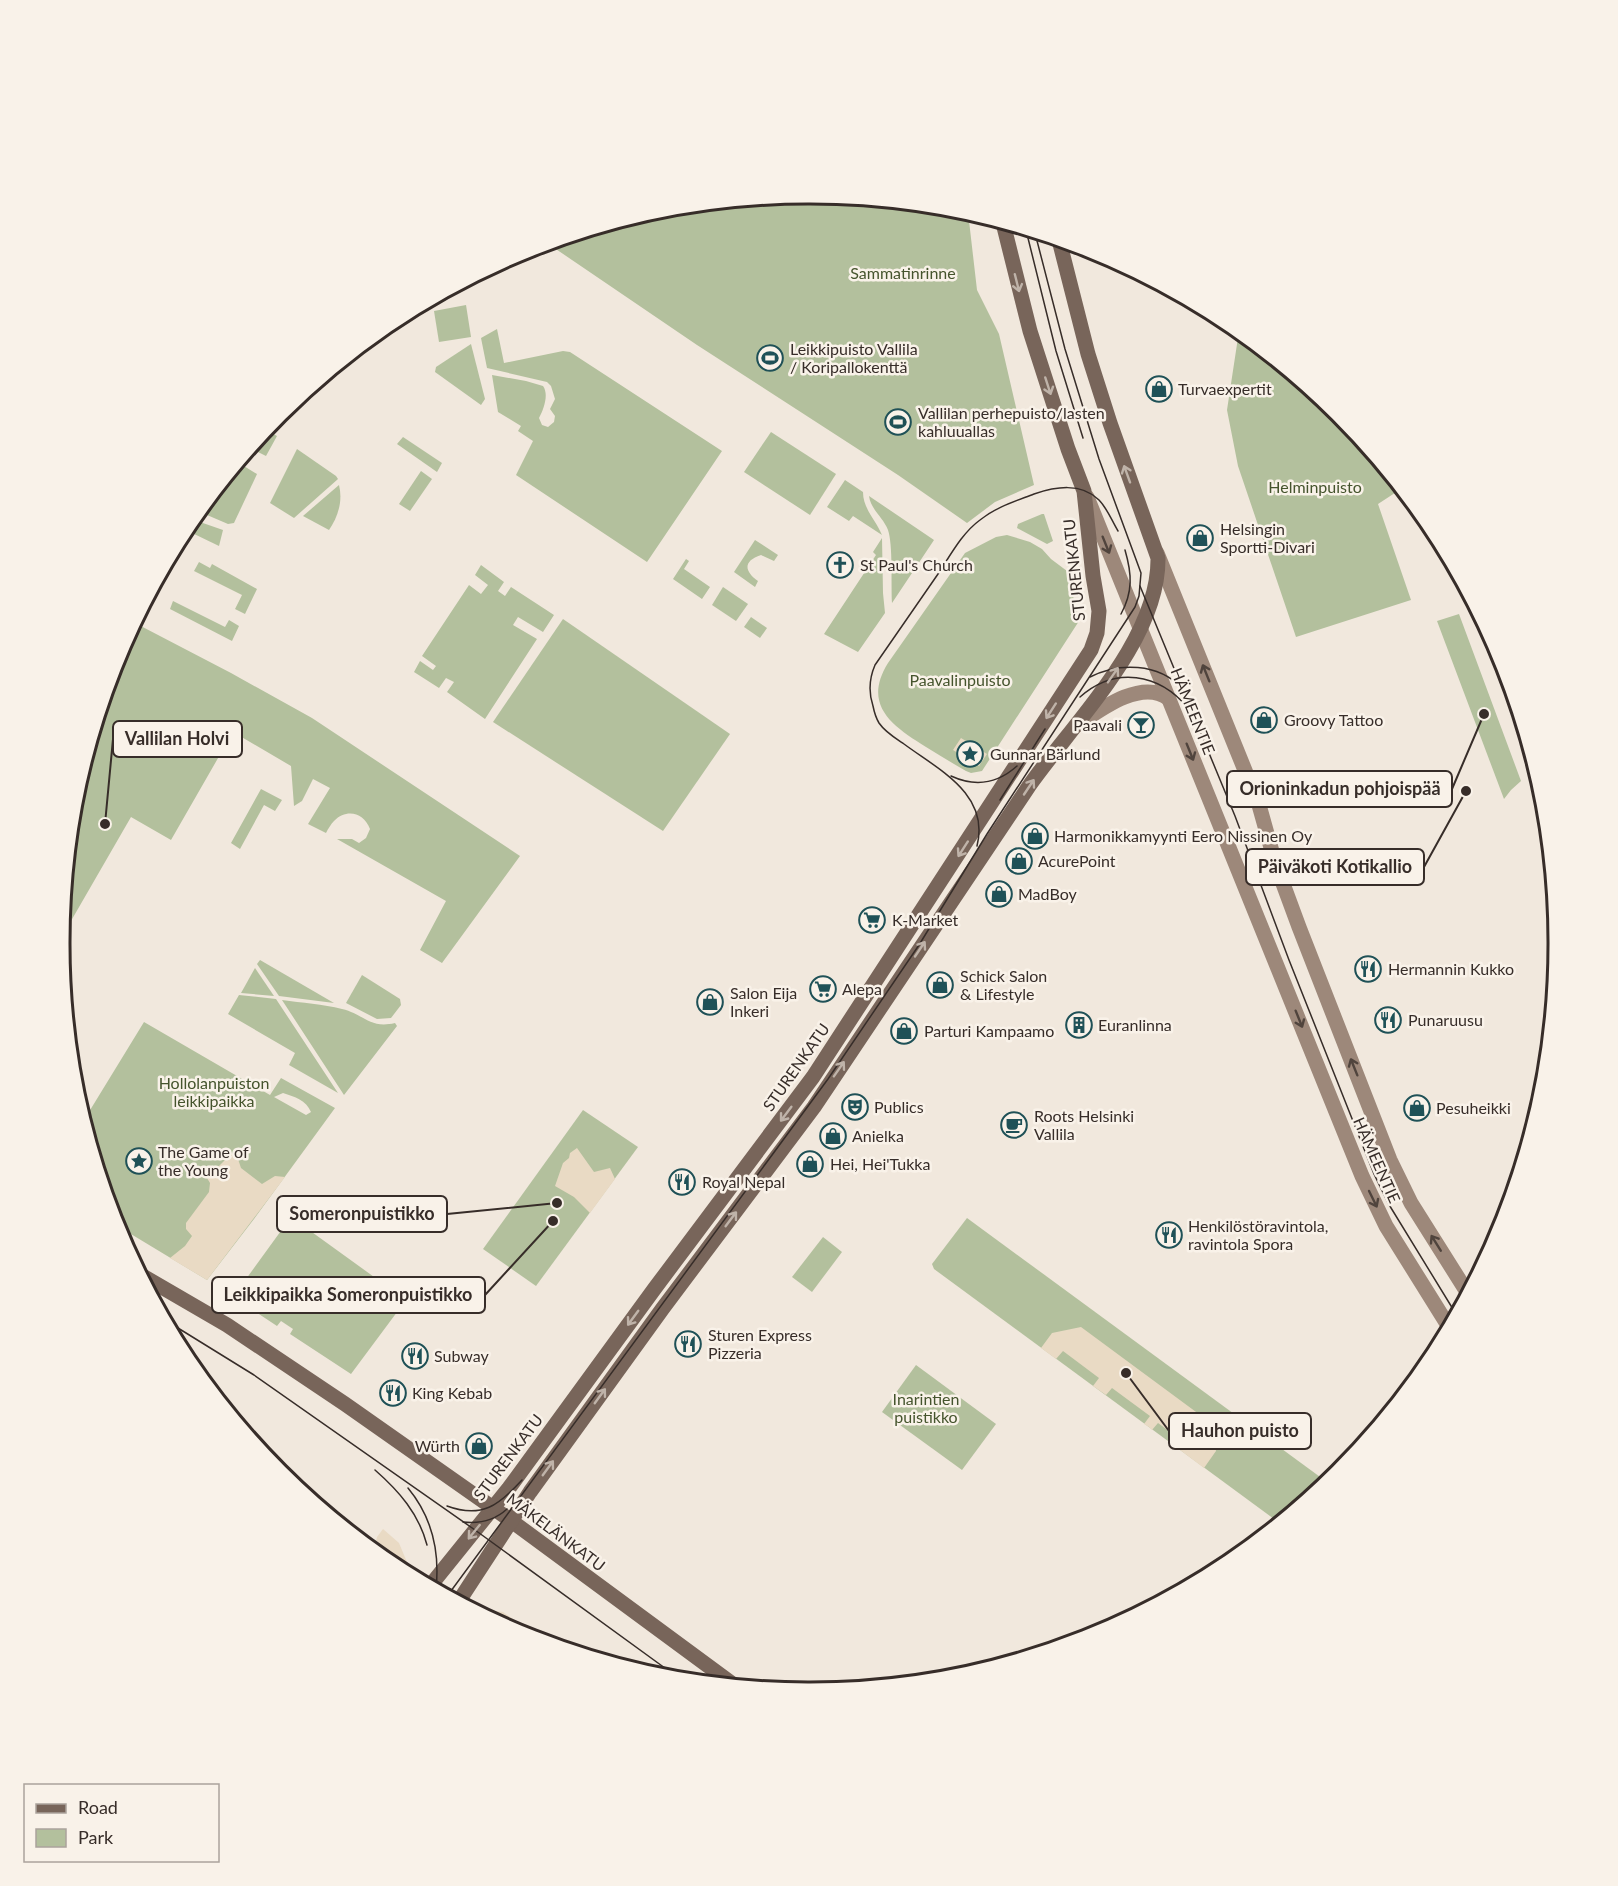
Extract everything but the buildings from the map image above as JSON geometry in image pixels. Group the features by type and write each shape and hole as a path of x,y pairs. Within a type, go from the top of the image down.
{"main road":[{"name":"HÄMEENTIE","path":"1006,232 1030,331 1084,491 1362,1176 1386,1226 1444,1319"},
{"name":"HÄMEENTIE","path":"1061,250 1088,354 1110,423 1155,548 1259,806 1275,862 1299,927 1390,1160 1412,1203 1463,1285"},
{"name":"STURENKATU","path":"435,1580 493,1508 813,1077 1091,650 1097,633 1099,611 1084,491"},
{"path":"463,1595 511,1521 663,1308 814,1107 1052,754 1076,726 1118,668 1140,630 1155,591 1158,558 1155,548"},
{"path":"1076,726 1103,708 1133,694 1162,693 1168,698"},
{"name":"MÄKELÄNKATU","path":"153,1282 244,1336 345,1404 493,1508 722,1676"}],"green space":[{"name":"Sammatinrinne","path":"809,204 857,206 905,211 969,223 977,290 999,334 1034,485 995,502 967,523 898,475 697,345 557,250 618,230 665,219 761,206"},
{"path":"466,305 471,337 439,342 434,311"},
{"path":"497,329 504,363 563,351 570,352 722,451 647,562 516,475 533,441 518,431 521,426 498,412 492,375 543,386 546,397 539,418 542,425 548,427 554,422 555,416 550,409 555,399 551,386 547,382 487,368 481,338"},
{"name":"Helminpuisto","path":"1237,342 1296,388 1331,421 1395,493 1378,504 1411,600 1296,637 1238,466 1227,410"},
{"path":"471,344 485,399 481,405 435,372 436,367"},
{"path":"771,432 836,474 810,515 744,472"},
{"path":"274,435 277,436 266,456 258,452"},
{"path":"403,437 442,463 437,472 397,444"},
{"path":"297,449 338,479 294,518 270,503"},
{"path":"245,467 257,474 234,523 228,524 207,515"},
{"path":"421,471 432,479 410,511 399,504"},
{"path":"845,480 863,492 867,509 882,535 853,516 849,521 827,507"},
{"path":"339,485 339,509 329,530 303,516"},
{"path":"869,496 934,540 892,603 890,536"},
{"path":"1044,514 1053,541 1047,544 1017,528 1018,524"},
{"path":"202,523 223,530 219,546 194,534"},
{"name":"Paavalinpuisto","path":"1007,535 1030,542 1042,549 1067,571 1079,621 982,771 971,773 902,731 885,713 878,691 888,663 965,553 996,537"},
{"path":"882,538 885,613 858,652 824,634 876,555 873,552"},
{"path":"755,540 778,555 774,561 761,555 748,563 750,574 758,581 755,587 734,572"},
{"path":"686,559 689,561 684,569 710,587 702,599 673,579"},
{"path":"199,562 210,568 212,564 257,589 245,614 235,609 242,595 194,571"},
{"path":"481,565 504,582 498,591 505,596 511,587 554,615 543,632 518,617 513,625 537,639 485,719 447,692 454,682 446,678 439,688 414,672 420,661 433,670 436,666 422,656 469,585 481,594 488,585 475,575"},
{"path":"723,587 748,604 736,621 712,605"},
{"path":"173,601 225,627 229,620 239,626 232,641 170,609"},
{"path":"1459,614 1521,781 1504,799 1437,621"},
{"path":"751,617 767,628 760,638 744,627"},
{"path":"563,619 730,734 663,831 493,722"},
{"path":"142,627 312,718 520,856 442,963 420,950 446,901 337,839 352,839 359,843 366,838 370,829 364,819 359,816 350,814 339,817 326,833 308,824 330,788 313,779 302,801 294,806 291,766 233,732 171,840 131,817 71,921 77,847 96,752 110,706"},
{"path":"261,789 282,800 275,811 264,805 240,849 231,843"},
{"path":"260,960 334,1003 279,996 257,964"},
{"path":"255,968 274,996 241,993"},
{"path":"362,975 400,999 401,1005 391,1018 377,1019 346,1003"},
{"path":"239,995 276,999 338,1093 289,1065 295,1053 228,1014"},
{"path":"282,1000 335,1007 350,1011 373,1023 395,1023 397,1026 344,1095"},
{"name":"Hollolanpuiston leikkipaikka","path":"144,1022 270,1095 281,1078 335,1108 207,1280 131,1234 110,1180 96,1134 90,1110","holes":["283,1093 303,1102 311,1112 306,1115 274,1097"]},
{"path":"583,1110 638,1147 536,1286 483,1249"},
{"path":"291,1217 406,1300 351,1374 290,1334 293,1329 281,1321 277,1326 233,1297"},
{"path":"967,1218 1319,1476 1272,1518 934,1269 932,1264"},
{"path":"823,1237 842,1252 812,1292 792,1277"},
{"name":"Inarintien puistikko","path":"916,1365 996,1424 962,1470 882,1412"}],"shaded area":[{"path":"961,738 987,754 979,766 953,750"},
{"path":"577,1148 594,1172 610,1168 615,1179 590,1213 574,1197 555,1186 563,1163"},
{"path":"232,1153 238,1159 241,1168 262,1184 275,1176 285,1177 207,1280 170,1258 185,1246 192,1236 186,1229 186,1223 209,1192 210,1183 207,1178"},
{"path":"1081,1327 1211,1423 1216,1451 1204,1468 1180,1450 1185,1443 1158,1423 1152,1430 1144,1424 1150,1416 1112,1388 1106,1395 1093,1386 1099,1378 1063,1351 1056,1359 1041,1348 1052,1333"},
{"path":"383,1529 399,1543 407,1562 376,1541"},
{"path":"495,1611 503,1612 513,1619"}],"tram line":[{"path":"1028,239 1056,351 1083,438"},
{"path":"452,1589 828,1079 919,945 987,834 1135,607 1139,596 1141,573 1099,459 1065,349 1037,241"},
{"path":"977,846 979,828 976,812 959,785 890,735 879,723 871,701 870,690 870,680 875,665 962,538 974,525 993,511 1042,492 1059,488 1076,488 1092,494 1099,500 1118,531"},
{"path":"1121,614 1128,598 1130,583 1125,550"},
{"path":"1140,586 1235,816 1374,1174 1388,1203 1452,1307"},
{"path":"1090,677 1113,669 1138,667 1162,674 1182,688"},
{"path":"1080,697 1108,681 1136,678 1164,687 1188,708"},
{"path":"1000,800 1045,729"},
{"path":"951,776 969,782 986,782 1002,777 1017,766"},
{"path":"180,1329 254,1375 475,1530 663,1666"},
{"path":"375,1470 407,1504 419,1523 427,1545"},
{"path":"447,1506 470,1511 489,1507 506,1496 522,1480"},
{"path":"408,1488 423,1511 432,1535 437,1561 437,1581"},
{"path":"463,1522 487,1520 507,1509"}],"place":[{"name":"Leikkipuisto Vallila / Koripallokenttä","path":"770,358"},
{"name":"Turvaexpertit","path":"1159,389"},
{"name":"Vallilan perhepuisto/lasten kahluuallas","path":"898,422"},
{"name":"Helsingin Sportti-Divari","path":"1200,538"},
{"name":"St Paul's Church","path":"840,565"},
{"name":"Orioninkadun pohjoispää","path":"1484,714"},
{"name":"Groovy Tattoo","path":"1264,720"},
{"name":"Paavali","path":"1141,725"},
{"name":"Gunnar Bärlund","path":"970,754"},
{"name":"Päiväkoti Kotikallio","path":"1466,791"},
{"name":"Vallilan Holvi","path":"105,824"},
{"name":"Harmonikkamyynti Eero Nissinen Oy","path":"1035,836"},
{"name":"AcurePoint","path":"1019,861"},
{"name":"MadBoy","path":"999,894"},
{"name":"K-Market","path":"872,920"},
{"name":"Hermannin Kukko","path":"1368,969"},
{"name":"Schick Salon & Lifestyle","path":"940,985"},
{"name":"Alepa","path":"823,989"},
{"name":"Salon Eija Inkeri","path":"710,1002"},
{"name":"Punaruusu","path":"1388,1020"},
{"name":"Euranlinna","path":"1079,1025"},
{"name":"Parturi Kampaamo","path":"904,1031"},
{"name":"Publics","path":"855,1107"},
{"name":"Pesuheikki","path":"1417,1108"},
{"name":"Roots Helsinki Vallila","path":"1014,1125"},
{"name":"Anielka","path":"833,1136"},
{"name":"The Game of the Young","path":"139,1161"},
{"name":"Hei, Hei'Tukka","path":"810,1164"},
{"name":"Royal Nepal","path":"682,1182"},
{"name":"Someronpuistikko","path":"557,1203"},
{"name":"Leikkipaikka Someronpuistikko","path":"553,1221"},
{"name":"Henkilöstöravintola, ravintola Spora","path":"1169,1235"},
{"name":"Sturen Express Pizzeria","path":"688,1344"},
{"name":"Subway","path":"415,1356"},
{"name":"Hauhon puisto","path":"1126,1373"},
{"name":"King Kebab","path":"393,1393"},
{"name":"Würth","path":"479,1446"}]}
